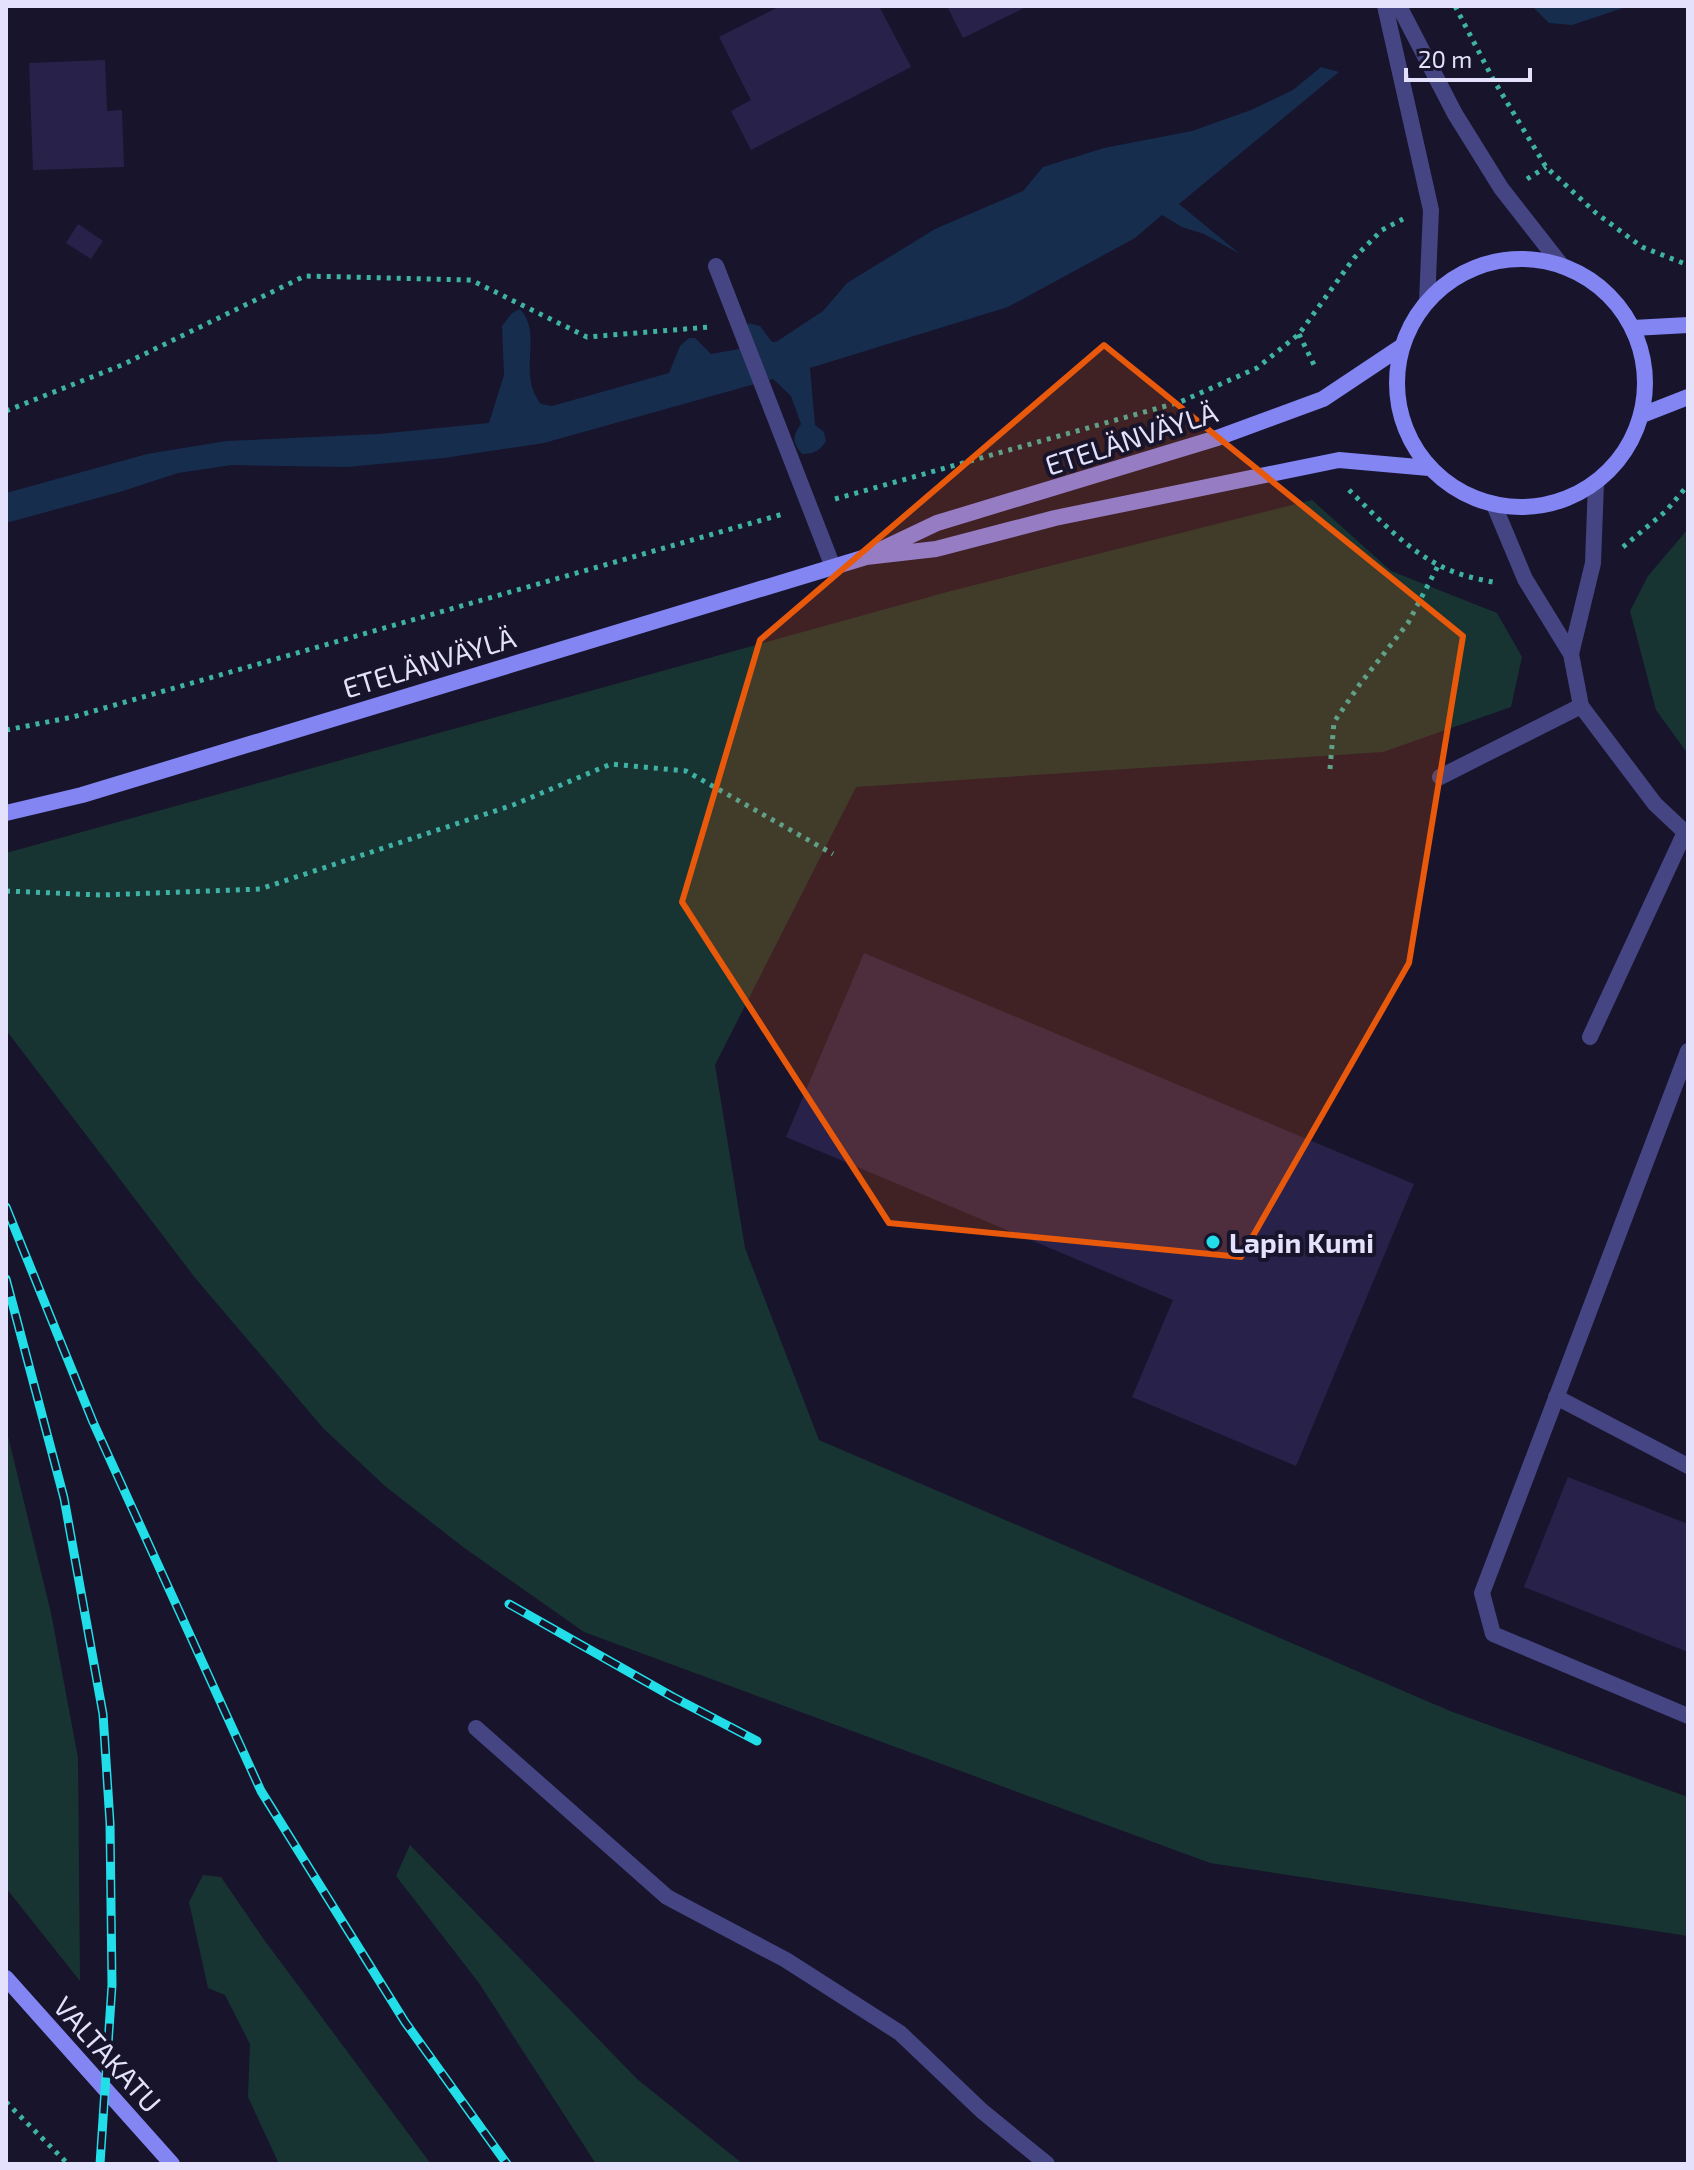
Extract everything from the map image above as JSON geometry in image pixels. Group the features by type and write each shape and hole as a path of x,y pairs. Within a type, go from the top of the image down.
{"main road":[{"path":"1513,259 1562,266 1584,276 1603,290 1620,307 1633,328 1645,370 1642,415 1625,453 1596,483 1573,497 1547,506 1521,509 1494,505 1429,468 1410,441 1399,411 1396,379 1401,347 1427,302 1466,271 1513,259"},
{"path":"1633,328 1688,325"},
{"name":"ETELÄNVÄYLÄ","path":"6,813 82,795 866,557 937,523 1203,443 1323,399 1401,347"},
{"path":"1642,415 1688,397"},
{"name":"ETELÄNVÄYLÄ","path":"866,557 936,549 1055,518 1339,460 1429,468"},
{"name":"VALTAKATU","path":"6,1978 172,2164"}],"street":[{"path":"1385,6 1431,210 1427,302"},
{"path":"1399,6 1455,114 1501,188 1562,266"},
{"path":"716,266 833,567"},
{"path":"1571,654 1593,563 1596,483"},
{"path":"1494,505 1525,579 1571,654 1581,706 1655,804 1687,834 1590,1037"},
{"path":"1440,777 1581,706"},
{"path":"1688,1051 1482,1593 1493,1634 1688,1716"},
{"path":"1556,1397 1688,1466"},
{"path":"476,1728 667,1897 786,1960 900,2033 982,2111 1047,2164"}],"path":[{"path":"1455,6 1493,79 1546,167 1596,213 1642,247 1688,267"},
{"path":"1501,188 1524,181 1546,167"},
{"path":"6,730 73,717 1180,402 1257,368 1299,334 1354,258 1382,230 1406,217 1431,210"},
{"path":"6,411 122,365 305,276 471,280 587,337 739,324"},
{"path":"1299,334 1315,368"},
{"path":"1619,550 1666,511 1688,485"},
{"path":"1345,486 1390,530 1439,564 1453,572 1502,585"},
{"path":"1330,769 1334,722 1408,623 1439,564"},
{"path":"6,891 100,895 260,889 513,805 611,764 686,771 833,854"},
{"path":"6,2102 68,2164"}],"highlighted area":[{"path":"1104,345 1463,636 1409,963 1241,1257 889,1223 682,902 760,640"}],"green space":[{"path":"1312,500 1391,571 1497,613 1522,657 1511,707 1383,752 856,787 715,1065 745,1248 819,1440 1450,1711 1688,1797 1688,1936 1210,1863 584,1632 463,1547 385,1486 323,1428 196,1279 6,1030 6,853 947,592"},
{"path":"1688,529 1688,754 1656,710 1630,611 1648,576"},
{"path":"6,1428 51,1613 78,1758 80,1981 6,1888"},
{"path":"410,1845 637,2079 743,2164 596,2164 479,1983 396,1876"},
{"path":"203,1875 221,1877 431,2164 279,2164 248,2097 250,2044 225,1995 208,1988 189,1902"}],"water":[{"path":"1535,6 1629,6 1572,25 1549,23"},
{"path":"1321,67 1339,72 1179,204 1240,254 1162,215 1135,238 1008,307 810,368 815,425 824,432 826,441 813,453 802,454 796,446 794,439 801,424 791,396 773,379 544,443 444,458 347,467 232,465 178,473 6,523 6,493 147,454 226,441 379,434 489,423 504,375 502,326 512,313 520,309 530,331 530,368 534,392 541,404 552,406 669,373 680,346 689,338 695,338 711,354 739,349 748,323 760,326 772,342 776,342 823,311 847,283 935,229 1023,191 1043,167 1104,148 1192,131 1251,110 1293,90"}],"building":[{"path":"780,6 879,6 911,67 751,150 731,111 751,100 719,37"},
{"path":"947,6 1028,6 963,38"},
{"path":"105,60 107,111 122,110 124,167 33,170 29,63"},
{"path":"78,224 103,241 91,259 66,243"},
{"name":"Lapin Kumi","path":"864,953 1414,1184 1296,1466 1132,1397 1173,1300 786,1137"},
{"path":"1568,1477 1688,1524 1688,1652 1524,1587"}],"railway":[{"path":"6,1207 93,1422 261,1791 405,2022 507,2164"},
{"path":"6,1279 64,1498 103,1714 110,1823 112,1985 100,2164"},
{"path":"509,1604 757,1741"}],"place":[{"name":"Lapin Kumi","path":"1213,1242"}]}
